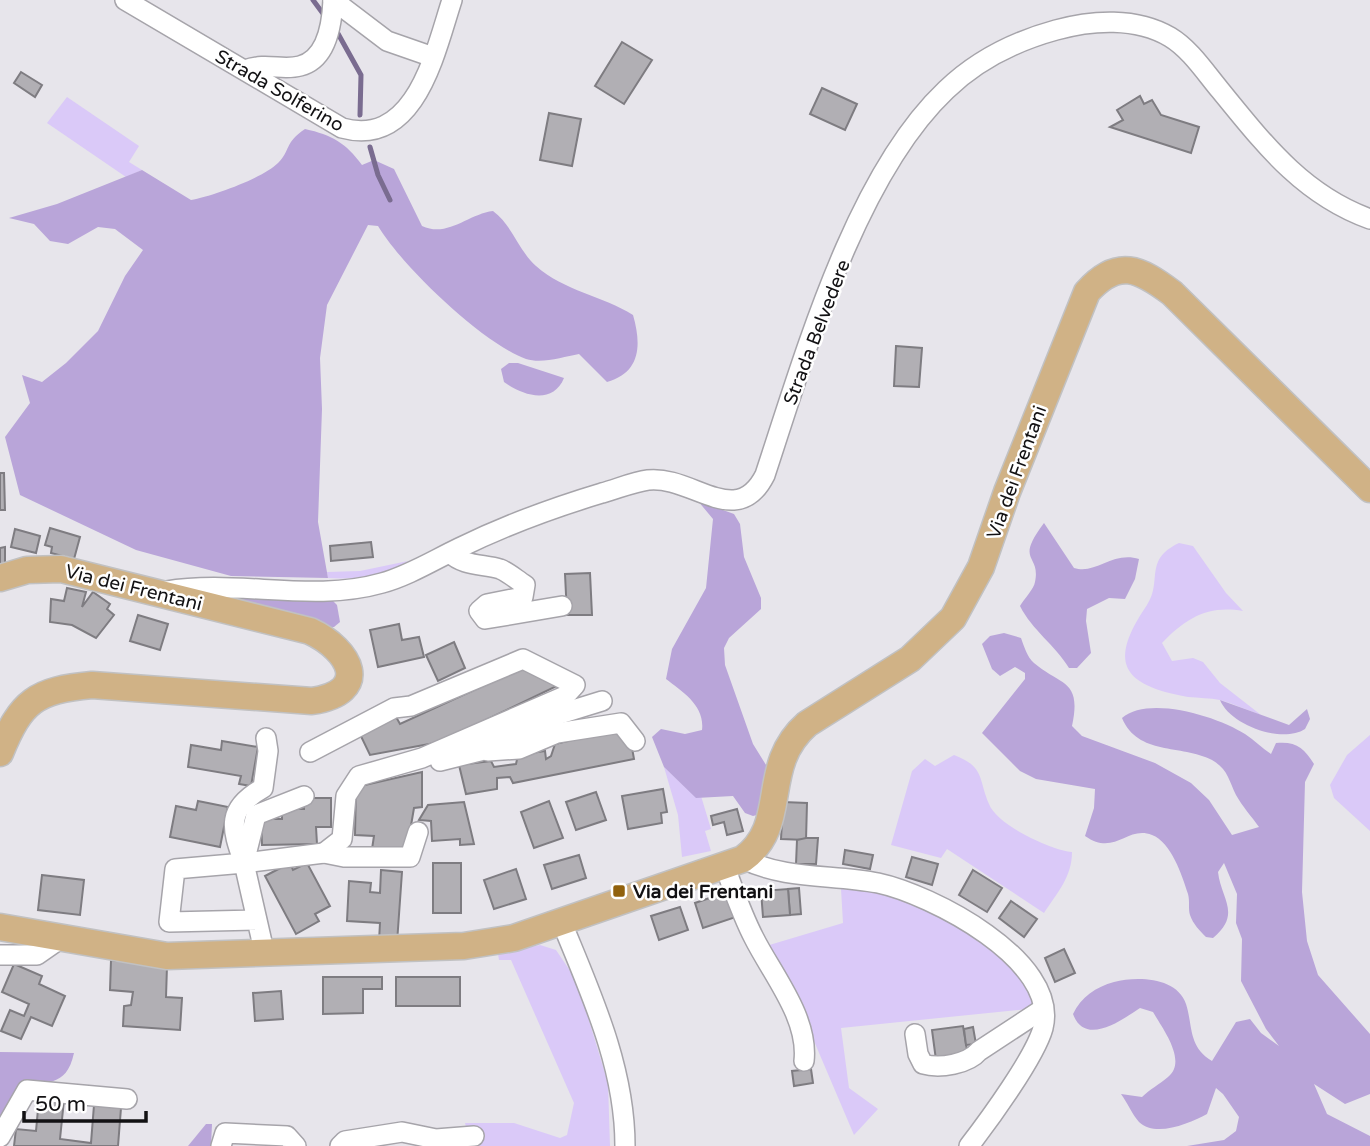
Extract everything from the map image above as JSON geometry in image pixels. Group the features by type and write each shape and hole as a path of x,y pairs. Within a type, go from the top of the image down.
{"main road":[{"name":"Via dei Frentani","path":"734,863 761,843 769,821 781,758 793,737 807,724 911,659 953,618 981,567 1016,469 1087,292 1103,277 1124,269 1134,270 1146,274 1172,293 1370,489"},
{"name":"Via dei Frentani","path":"0,578 27,570 61,569 310,631 330,640 341,650 349,668 348,680 330,698 312,701 92,685 59,688 37,697 22,709 0,753"},
{"path":"0,927 167,956 262,955 464,946 514,938 734,863"}],"street":[{"name":"Strada Solferino","path":"125,0 342,128 358,133 375,131 406,110 421,89 452,0"},
{"path":"245,70 262,64 299,66 310,60 326,39 333,0 387,41 433,57"},
{"name":"Strada Belvedere","path":"158,592 223,586 347,590 384,582 537,513 649,480 671,482 730,502 753,493 765,475 804,355 848,247 895,153 915,124 953,83 998,54 1033,37 1071,26 1105,22 1140,25 1171,37 1186,50 1259,139 1296,178 1331,204 1370,219"},
{"path":"450,552 456,558 477,566 502,569 524,585 523,597 487,604 479,611 485,619 562,606"},
{"path":"310,752 394,708 411,706 523,659 575,685 565,696 422,758 359,776 346,796 342,839 324,853"},
{"path":"480,751 547,718 603,701"},
{"path":"422,758 433,763 480,751 519,749 557,733 621,723 635,741"},
{"path":"262,955 244,863 234,835 236,809 244,798 263,788 268,751 266,738"},
{"path":"244,863 256,815 304,796"},
{"path":"257,920 169,922 174,870 324,853 344,857 410,857 418,832"},
{"path":"804,1061 806,1043 797,1020 753,936 734,863 766,870 878,883 919,895 991,935 1019,961 1043,1017 1021,1069 970,1146"},
{"path":"562,923 610,1049 618,1081 625,1146"},
{"path":"0,955 37,955 60,939"},
{"path":"915,1034 918,1054 923,1064 930,1066 971,1060 979,1051 1043,1017"},
{"path":"0,1137 27,1090 127,1099"},
{"path":"340,1146 345,1141 402,1132 436,1139 474,1136"},
{"path":"221,1146 225,1133 287,1136 296,1146"}],"shaded area":[{"path":"67,97 139,146 129,162 142,170 126,177 47,123"},
{"path":"305,129 338,141 362,165 374,160 394,169 422,226 441,229 493,211 506,224 524,253 547,275 633,315 637,347 632,365 618,378 607,382 579,354 539,361 526,359 508,350 444,302 389,243 378,226 368,225 327,305 320,358 322,409 318,522 328,578 231,576 136,550 20,495 5,437 30,403 22,375 42,382 66,363 98,331 125,276 143,250 115,229 98,227 68,244 50,241 34,224 9,218 57,204 142,170 191,200 212,195 271,169 282,158 294,138"},
{"path":"509,363 518,363 564,378 553,392 545,395 528,394 504,382 501,369"},
{"path":"698,501 734,514 740,524 744,557 761,598 761,609 729,638 724,648 725,665 753,744 771,773 764,813 753,816 745,813 733,796 696,798 664,767 652,737 661,729 685,734 702,730 702,721 696,707 666,679 672,649 706,588 713,519"},
{"path":"1044,523 1074,568 1090,568 1121,558 1139,559 1135,579 1125,599 1109,598 1087,609 1091,653 1077,668 1069,668 1020,606 1034,585 1036,573 1030,557 1031,545"},
{"path":"1179,543 1193,546 1226,593 1243,611 1219,610 1198,615 1162,643 1172,661 1193,658 1203,662 1220,683 1261,715 1220,700 1188,697 1148,686 1135,678 1128,668 1125,656 1128,642 1154,588 1157,564 1161,556"},
{"path":"408,561 369,576 328,578 327,572 360,571"},
{"path":"203,590 330,598 337,605 340,622 334,627 324,627"},
{"path":"1004,633 1021,638 1032,661 1071,691 1074,700 1072,726 1082,736 1155,763 1191,783 1209,800 1232,835 1259,827 1238,799 1222,767 1200,755 1149,744 1129,730 1122,718 1134,711 1148,708 1183,711 1233,727 1271,754 1276,743 1289,743 1299,747 1310,758 1314,764 1305,782 1302,892 1307,941 1318,975 1370,1034 1370,1094 1345,1104 1314,1084 1327,1114 1370,1136 1370,1146 1187,1146 1224,1140 1236,1131 1239,1117 1216,1088 1207,1114 1192,1121 1154,1129 1146,1127 1136,1119 1121,1094 1142,1097 1168,1077 1173,1070 1174,1054 1167,1035 1153,1012 1140,1008 1114,1024 1095,1030 1086,1029 1079,1024 1073,1014 1076,1008 1090,993 1101,987 1123,980 1145,979 1174,988 1186,1004 1195,1043 1212,1061 1236,1022 1250,1019 1261,1033 1279,1046 1266,1029 1241,981 1242,939 1236,923 1237,894 1224,863 1218,872 1228,914 1222,929 1213,938 1206,937 1191,918 1183,878 1165,844 1152,835 1143,833 1105,843 1095,842 1085,836 1094,808 1095,789 1036,779 1020,771 982,733 1025,679 1025,673 1015,667 1000,676 992,669 982,644 990,636"},
{"path":"1220,700 1289,725 1307,709 1310,719 1305,729 1295,733 1271,733 1258,730 1234,717"},
{"path":"1370,735 1370,831 1334,798 1330,785 1347,755"},
{"path":"954,755 976,769 989,804 1002,820 1051,847 1072,852 1067,877 1044,913 947,849 941,858 891,845 912,771 925,759 935,766"},
{"path":"664,767 696,797 701,796 711,829 705,831 711,851 682,857 678,815"},
{"path":"841,889 877,892 915,901 998,950 1031,989 1037,1008 841,1028 849,1088 878,1109 854,1135 808,1027 766,946 843,923"},
{"path":"540,945 556,950 577,981 608,1083 610,1146 471,1146 465,1123 514,1123 560,1138 567,1135 574,1103 511,960 499,960 498,954"},
{"path":"0,1052 74,1053 66,1073 54,1081 21,1094 0,1120"},
{"path":"206,1124 212,1124 211,1146 188,1146"}],"building":[{"path":"622,42 652,60 624,104 595,86"},
{"path":"21,72 42,85 35,97 14,83"},
{"path":"822,88 857,104 845,130 810,114"},
{"path":"1140,96 1144,104 1152,100 1161,115 1199,127 1191,153 1110,127 1123,120 1117,110"},
{"path":"549,113 581,119 572,166 540,160"},
{"path":"896,346 922,348 919,387 894,386"},
{"path":"0,473 4,473 5,510 0,510"},
{"path":"50,528 80,537 74,559 51,553 52,547 45,545"},
{"path":"15,529 40,536 36,553 11,547"},
{"path":"371,542 373,557 331,561 330,546"},
{"path":"5,547 5,564 0,564 0,548"},
{"path":"590,573 592,615 567,615 565,574"},
{"path":"67,588 86,592 82,607 93,592 110,604 107,609 114,615 96,638 72,625 50,622 51,599 64,601"},
{"path":"138,615 168,624 160,650 130,641"},
{"path":"399,624 402,640 419,637 424,657 378,667 370,630"},
{"path":"454,642 465,668 438,681 426,655"},
{"path":"527,666 561,684 440,742 370,755 358,730 395,715 400,724"},
{"path":"619,729 632,748 634,759 513,783 510,777 497,778 497,789 466,794 459,765 491,761 494,767 516,764 518,755 545,751 546,759 551,756 555,744"},
{"path":"222,741 258,747 251,786 239,784 241,776 188,767 191,745 221,750"},
{"path":"422,772 422,807 414,808 407,849 372,849 374,836 355,835 356,787"},
{"path":"663,789 667,812 661,813 662,823 628,829 622,796"},
{"path":"596,792 606,820 576,830 566,802"},
{"path":"304,798 331,798 331,827 316,827 317,844 262,845 261,819 282,819 282,809 304,809"},
{"path":"198,801 228,807 220,847 170,837 176,806 196,810"},
{"path":"549,801 563,838 534,848 521,812"},
{"path":"464,802 474,844 460,845 460,839 432,841 431,821 419,820 428,805"},
{"path":"783,802 807,803 806,840 781,839"},
{"path":"737,809 743,831 727,835 724,822 713,825 711,816"},
{"path":"818,838 816,864 796,864 797,840"},
{"path":"845,850 873,855 870,869 843,864"},
{"path":"579,855 586,878 552,889 544,865"},
{"path":"912,857 938,864 932,885 906,877"},
{"path":"290,863 293,870 307,863 330,906 315,914 319,921 296,934 265,876"},
{"path":"433,863 461,863 461,913 433,913"},
{"path":"516,869 526,899 494,909 484,880"},
{"path":"381,870 402,872 397,943 379,941 380,923 347,921 349,881 371,883 370,892 380,893"},
{"path":"973,870 1002,888 987,912 959,895"},
{"path":"42,875 84,880 80,915 38,910"},
{"path":"799,888 801,914 790,915 788,889"},
{"path":"788,889 790,915 763,917 761,891"},
{"path":"727,892 736,917 703,928 695,903"},
{"path":"1011,901 1037,919 1024,937 999,918"},
{"path":"680,907 688,930 659,940 651,916"},
{"path":"1064,949 1075,973 1055,982 1045,958"},
{"path":"111,960 167,966 166,997 182,998 180,1030 123,1026 124,1006 131,1005 133,992 110,990"},
{"path":"14,964 42,976 39,984 65,996 52,1026 31,1017 21,1039 1,1031 10,1010 24,1016 29,1004 2,992"},
{"path":"323,977 382,977 382,989 363,989 363,1013 323,1014"},
{"path":"396,977 460,977 460,1006 396,1006"},
{"path":"281,991 283,1019 255,1021 253,993"},
{"path":"963,1026 968,1056 936,1060 932,1030"},
{"path":"973,1027 976,1044 966,1045 964,1029"},
{"path":"811,1069 813,1083 794,1086 792,1071"},
{"path":"39,1098 64,1100 60,1139 91,1143 94,1105 121,1108 118,1146 14,1146 16,1129 36,1131"}],"waterway":[{"path":"313,0 327,19"},
{"path":"336,30 361,75 360,115"},
{"path":"370,147 378,175 390,200"}],"place":[{"name":"Via dei Frentani","path":"619,891"}]}
